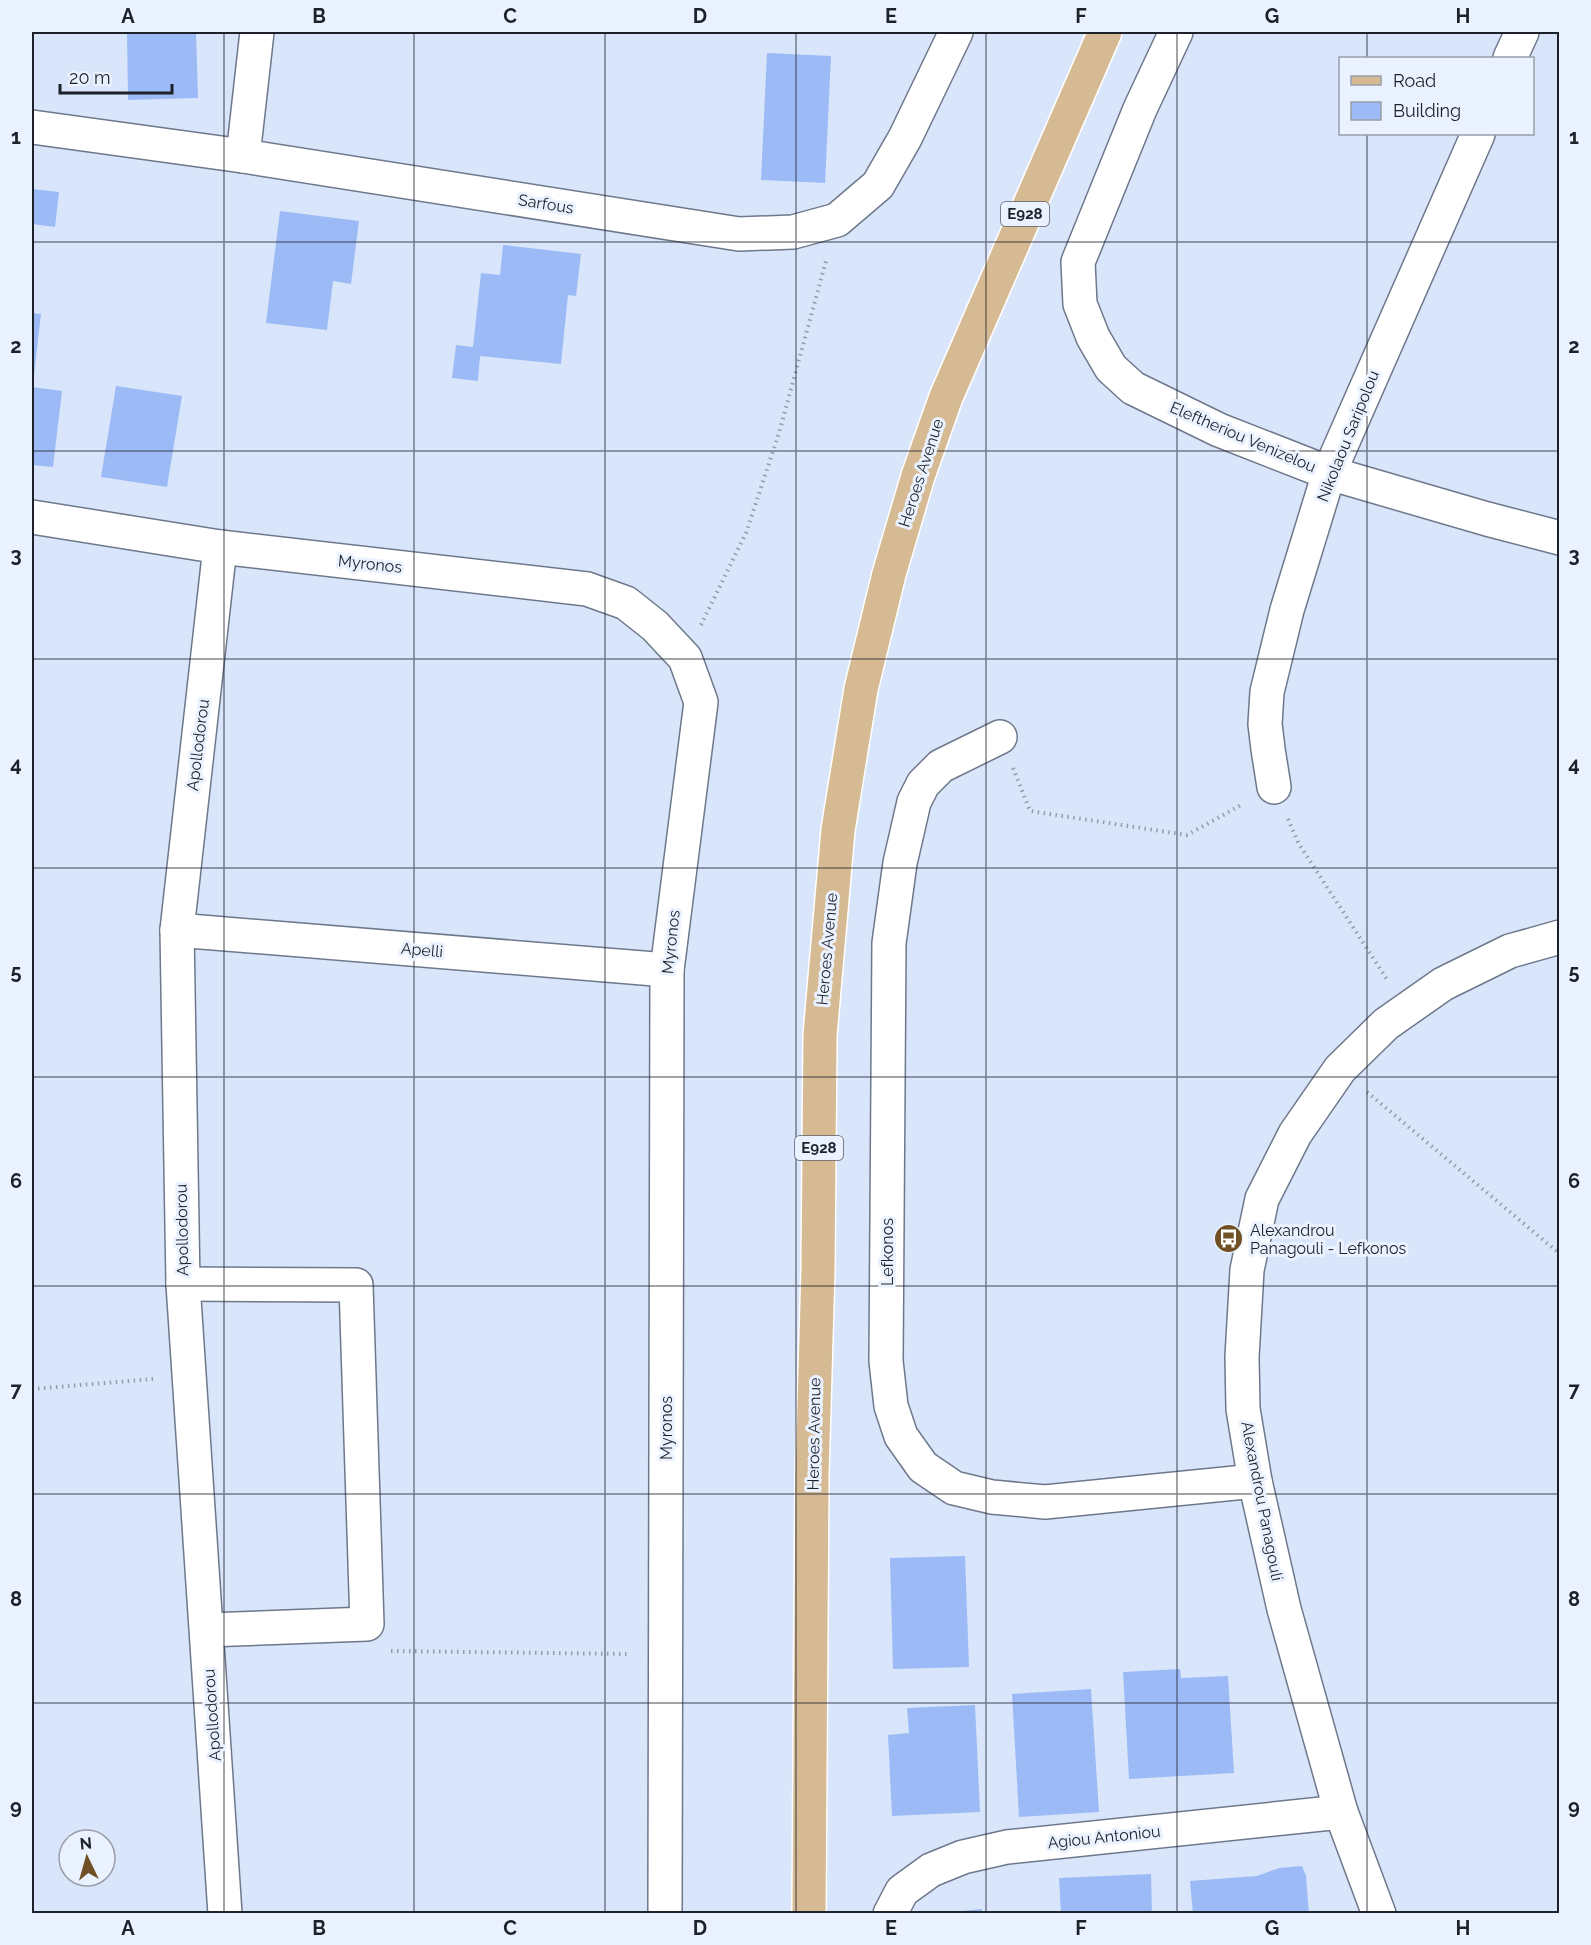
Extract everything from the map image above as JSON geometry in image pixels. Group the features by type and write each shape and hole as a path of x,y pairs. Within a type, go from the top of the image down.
{"main road":[{"name":"Heroes Avenue","path":"809,1914 812,1474 818,1270 820,1035 828,926 840,818 861,689 918,476 946,397 1105,32"}],"street":[{"path":"243,156 257,32"},
{"name":"Sarfous","path":"32,128 243,156 739,234 793,232 837,220 878,184 904,138 956,32"},
{"name":"Eleftheriou Venizelou","path":"1176,32 1140,109 1078,262 1080,304 1093,337 1112,368 1133,388 1219,430 1329,473 1560,538"},
{"path":"1510,57 1522,32"},
{"name":"Nikolaou Saripolou","path":"1274,787 1265,724 1267,692 1287,610 1329,473 1478,135"},
{"name":"Myronos","path":"32,516 220,547 587,589 626,603 655,626 685,658 701,702 667,970 665,1914"},
{"name":"Apollodorou","path":"220,547 177,930 183,1284 225,1914"},
{"name":"Lefkonos","path":"1000,737 941,766 923,784 914,802 898,875 889,943 886,1361 891,1406 901,1436 923,1467 954,1488 992,1497 1045,1502 1255,1481"},
{"name":"Apelli","path":"177,930 667,970"},
{"name":"Alexandrou Panagouli","path":"1380,1914 1341,1812 1284,1609 1255,1481 1243,1409 1242,1357 1246,1270 1262,1198 1295,1134 1340,1069 1386,1024 1443,984 1510,951 1560,937"},
{"path":"183,1284 356,1285 367,1624 207,1630"},
{"name":"Agiou Antoniou","path":"890,1914 902,1891 931,1870 963,1857 1007,1847 1341,1812"}],"path":[{"path":"685,658 746,533 779,433 837,220"},
{"path":"1000,737 1030,811 1187,835 1274,787 1299,844 1406,1009"},
{"path":"1340,1069 1560,1254"},
{"path":"32,1389 188,1377"},
{"path":"367,1624 389,1651 665,1654"}],"building":[{"path":"127,32 196,32 198,98 128,100"},
{"path":"767,53 831,56 825,183 761,180"},
{"path":"32,189 59,192 55,227 32,224"},
{"path":"280,211 359,221 351,284 333,281 327,330 266,323"},
{"path":"503,245 581,254 576,296 568,295 561,364 480,356 478,381 452,378 456,345 473,347 481,273 500,275"},
{"path":"32,313 41,314 33,384 32,384"},
{"path":"116,386 182,396 167,487 101,477"},
{"path":"32,387 62,391 53,467 32,465"},
{"path":"965,1556 969,1667 893,1669 890,1558"},
{"path":"1180,1669 1181,1678 1228,1676 1234,1773 1129,1779 1123,1672"},
{"path":"1091,1689 1099,1812 1019,1817 1012,1694"},
{"path":"975,1705 980,1812 892,1816 888,1735 909,1733 907,1708"},
{"path":"1302,1866 1306,1876 1309,1914 1193,1914 1190,1881 1257,1876 1279,1868"},
{"path":"1151,1874 1152,1914 1061,1914 1059,1878"},
{"path":"982,1909 982,1914 949,1914 949,1912"}],"place":[{"name":"Alexandrou Panagouli - Lefkonos","path":"1229,1239"}]}
